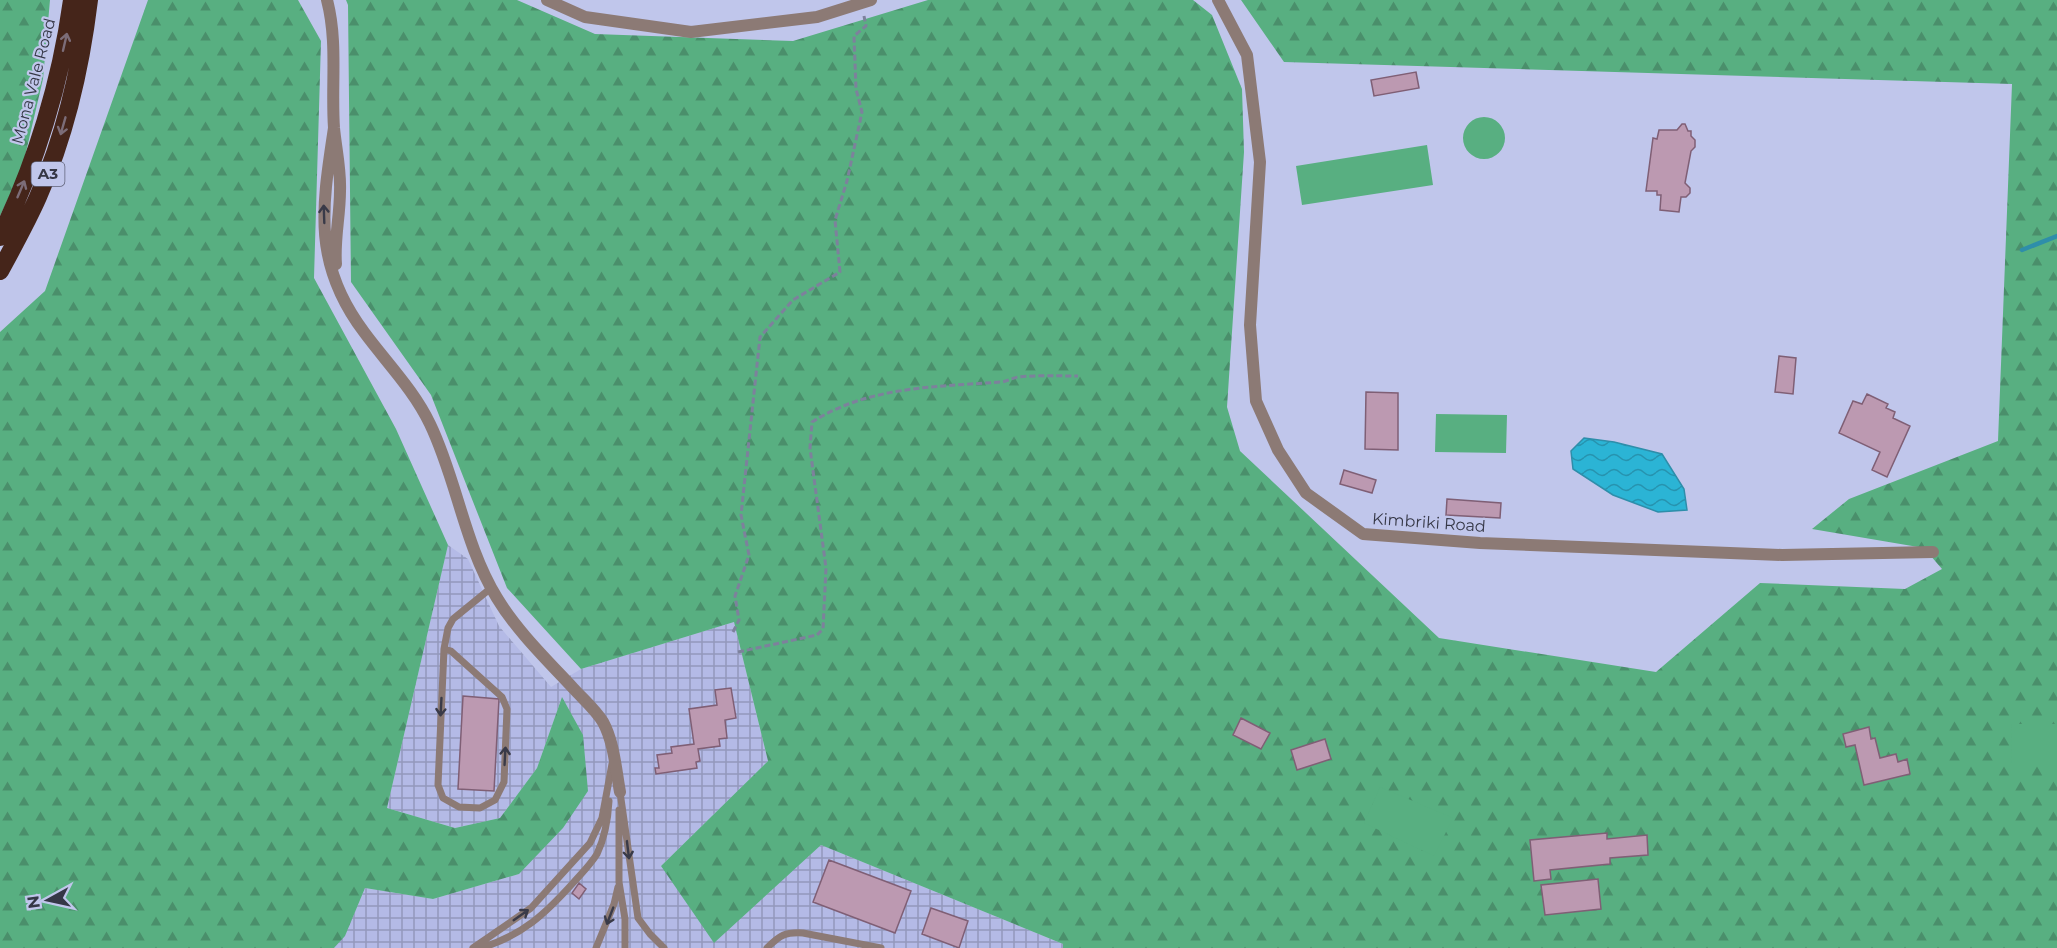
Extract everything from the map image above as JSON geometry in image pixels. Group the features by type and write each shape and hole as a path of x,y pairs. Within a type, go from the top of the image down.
{"highway":[{"name":"Mona Vale Road","path":"0,237 27,175 39,139 59,69 72,0"},
{"name":"A3","path":"0,271 39,195 55,152 79,70 89,0"}],"street":[{"path":"327,0 334,39 334,128 324,197 324,219 325,241 331,270 339,292 351,314 411,393 430,423 464,525 491,588 516,625 603,723 613,754 620,792"},
{"path":"547,0 585,17 691,32 817,17 866,1"},
{"name":"Kimbriki Road","path":"1218,0 1248,55 1260,162 1250,325 1256,401 1278,450 1306,493 1363,534 1480,543 1782,555 1933,552"}],"lane":[{"path":"444,649 451,651 502,696 507,709 504,782 495,800 480,808 459,807 443,798 438,785 444,649 448,628 453,619 491,588"},
{"path":"473,948 531,908 590,843 602,818 613,754"},
{"path":"481,948 504,941 533,923 549,910 596,856 608,821 609,781"},
{"path":"620,792 619,882 625,920 625,948"},
{"path":"620,792 638,918 664,948"},
{"path":"596,948 614,904 619,882"},
{"path":"767,948 779,936 791,932 880,948"}],"path":[{"path":"733,632 740,620 735,596 749,555 741,515 760,337 793,300 840,272 835,220 847,181 862,111 856,89 854,36 866,26 866,1"},
{"path":"738,652 818,635 823,629 826,568 810,448 812,422 826,413 883,392 957,384 1004,382 1016,377 1078,376"}],"shaded area":[{"path":"448,545 468,559 499,626 551,687 581,669 734,622 768,761 661,866 753,906 821,845 1063,944 1063,948 334,948 345,935 365,888 433,899 519,874 562,697 537,768 500,818 455,828 387,808"}],"green space":[{"path":"0,0 50,0 43,79 22,169 0,216"},
{"path":"148,0 298,0 321,41 314,278 396,429 448,545 387,808 455,828 500,818 537,768 562,697 583,735 588,791 563,828 519,874 433,899 365,888 345,936 334,948 0,948 0,332 45,291"},
{"path":"346,0 517,0 595,34 793,41 928,0 1193,0 1212,15 1242,89 1244,152 1227,407 1240,451 1439,638 1656,672 1760,583 1905,589 1942,569 1924,548 1812,529 1849,499 1998,441 2012,84 1284,62 1241,0 2057,0 2057,948 1063,948 1063,944 821,845 714,943 661,866 768,761 734,622 581,669 507,588 431,395 351,282 348,5"},
{"path":"1484,117 1492,118 1499,123 1504,130 1504,146 1499,153 1492,158 1484,159 1476,158 1469,153 1464,146 1463,138 1464,130 1469,123 1476,118"},
{"path":"1427,145 1433,185 1302,205 1296,166"},
{"path":"1436,414 1507,415 1506,453 1435,452"},
{"path":"2012,724 2057,724 2057,763 2011,763"},
{"path":"1380,787 1453,818 1434,856 1364,823"}],"water":[{"path":"1584,438 1614,442 1662,454 1684,489 1687,510 1658,512 1613,495 1573,469 1571,451"}],"building":[{"path":"1416,72 1419,88 1374,96 1371,80"},
{"path":"1685,124 1688,131 1691,131 1691,136 1695,140 1685,183 1690,188 1690,193 1686,197 1681,197 1679,212 1660,210 1661,195 1657,195 1657,191 1646,191 1653,138 1657,139 1659,130 1677,130"},
{"path":"1779,356 1796,358 1793,394 1775,392"},
{"path":"1366,392 1398,393 1398,450 1365,449"},
{"path":"1867,394 1888,404 1886,408 1895,412 1893,418 1910,426 1887,477 1872,470 1880,452 1839,433 1853,401 1862,404"},
{"path":"1344,470 1376,480 1372,493 1340,484"},
{"path":"1447,499 1501,503 1500,518 1446,515"},
{"path":"731,688 736,718 725,720 727,738 719,739 720,746 698,749 700,761 696,762 697,768 656,774 655,768 659,768 657,755 672,753 671,747 694,744 689,709 717,705 715,690"},
{"path":"463,696 499,699 494,791 458,789"},
{"path":"1241,718 1270,733 1261,749 1233,735"},
{"path":"1869,727 1871,739 1875,738 1880,758 1896,754 1898,762 1907,759 1910,774 1864,785 1855,745 1846,747 1843,734"},
{"path":"1325,739 1331,759 1297,770 1291,750"},
{"path":"1607,833 1607,839 1647,835 1648,855 1610,858 1610,864 1550,870 1551,879 1534,881 1530,840"},
{"path":"829,860 911,891 895,933 813,902"},
{"path":"1598,879 1601,909 1545,915 1541,885"},
{"path":"579,883 586,889 579,899 572,893"},
{"path":"931,908 968,921 959,948 922,934"}],"waterway":[{"path":"2022,250 2057,236"}]}
